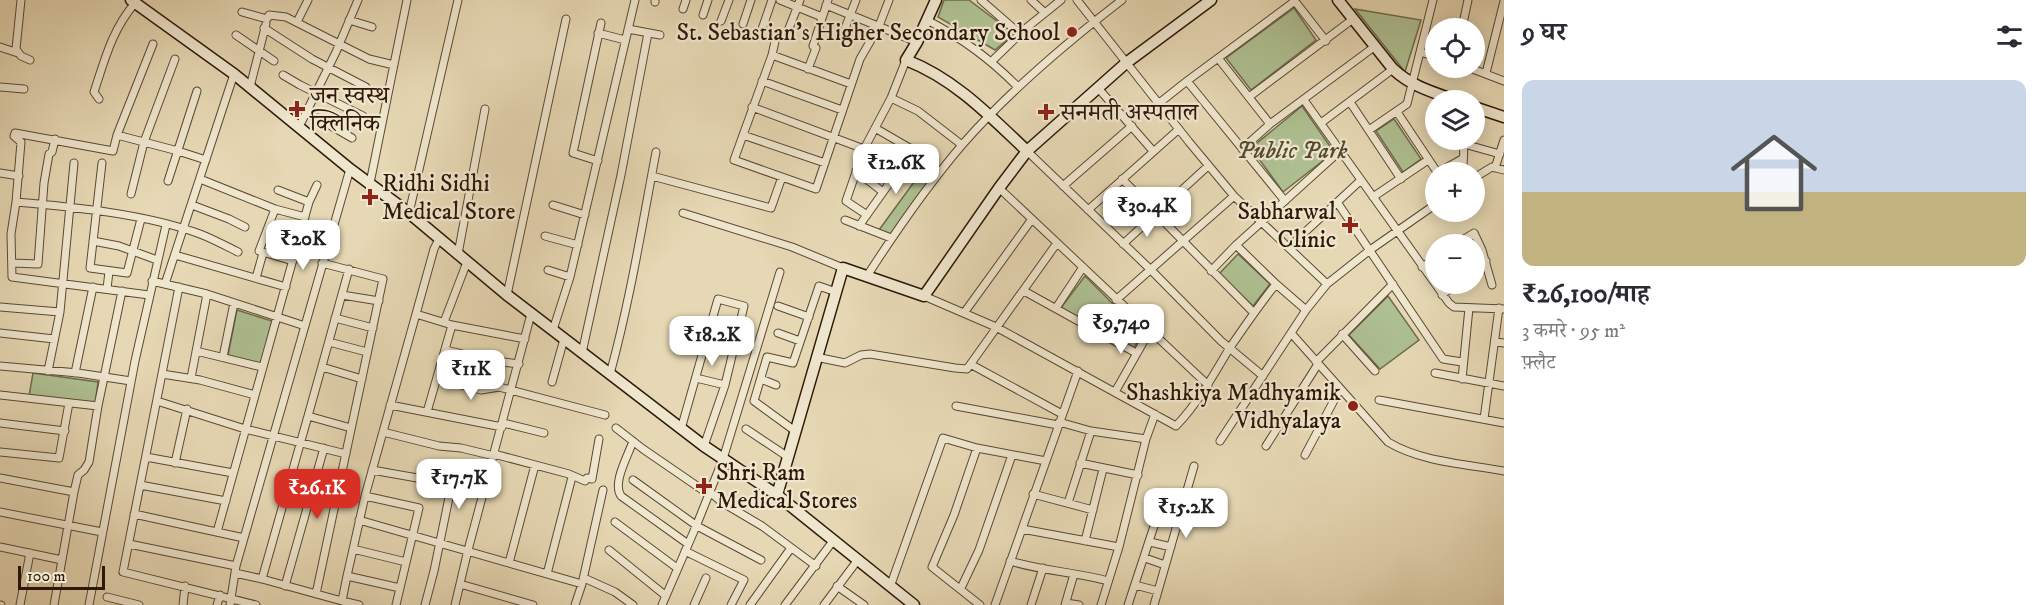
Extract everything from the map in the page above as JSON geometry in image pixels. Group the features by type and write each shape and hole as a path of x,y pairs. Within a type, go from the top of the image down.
{"street":[{"path":"18,53 16,41 21,0"},
{"path":"297,22 308,0"},
{"path":"299,127 317,93 357,0"},
{"path":"370,183 407,0"},
{"path":"409,213 458,0"},
{"path":"553,330 578,245 635,0"},
{"path":"682,9 686,0"},
{"path":"703,15 708,0"},
{"path":"721,21 729,0"},
{"path":"743,24 751,0"},
{"path":"762,29 772,0"},
{"path":"780,0 799,4 822,17"},
{"path":"844,31 856,0"},
{"path":"799,4 786,36 776,37 772,55 734,159 816,189 860,60 879,26 889,0"},
{"path":"867,215 846,201 864,149 891,98 906,60 936,0"},
{"path":"981,0 1020,34"},
{"path":"1031,0 1045,13"},
{"path":"992,61 1060,0"},
{"path":"1077,0 1234,196 1327,284"},
{"path":"867,276 891,238 940,172 989,115 1093,22 1122,0"},
{"path":"924,296 1027,151 1126,63 1211,0"},
{"path":"1158,104 1295,0 1326,41"},
{"path":"1338,0 1393,69 1412,85 1425,91"},
{"path":"1369,130 1407,104 1433,0"},
{"path":"1464,18 1468,0"},
{"path":"99,99 94,92 118,24 133,2 234,74 350,169 409,213 507,296 704,446 777,495 914,605"},
{"path":"808,69 816,48 813,46 827,2 917,42"},
{"path":"1504,2 1486,73 1504,81"},
{"path":"242,12 267,19"},
{"path":"249,87 269,15 286,17 369,59 394,65"},
{"path":"507,296 566,19"},
{"path":"1249,97 1353,19"},
{"path":"349,20 372,27"},
{"path":"927,20 964,40 992,61 1018,87"},
{"path":"598,161 573,153 601,23"},
{"path":"264,28 290,47 366,87"},
{"path":"628,29 660,35"},
{"path":"598,33 625,40"},
{"path":"582,353 621,175 648,33"},
{"path":"236,35 274,61"},
{"path":"1496,36 1504,37"},
{"path":"149,295 12,277 11,234 21,142 14,136 15,132 113,151 117,135 153,44"},
{"path":"1242,149 1270,124 1374,47"},
{"path":"0,48 18,53 30,60"},
{"path":"1420,52 1425,54"},
{"path":"772,55 851,84"},
{"path":"1218,58 1270,124"},
{"path":"131,194 144,142 175,60"},
{"path":"906,60 928,68 950,82 989,115 1230,349 1263,376"},
{"path":"1321,123 1393,69"},
{"path":"165,284 234,74"},
{"path":"283,75 363,116"},
{"path":"762,81 842,110"},
{"path":"1186,81 1285,201"},
{"path":"0,87 24,89"},
{"path":"1098,88 1153,151"},
{"path":"168,181 197,91"},
{"path":"891,98 918,111 962,145"},
{"path":"1304,100 1425,271"},
{"path":"1350,102 1401,179"},
{"path":"752,107 864,149 898,171"},
{"path":"458,254 485,110"},
{"path":"1485,111 1504,117"},
{"path":"307,112 352,138"},
{"path":"1373,197 1428,160 1396,112"},
{"path":"1063,186 1132,126"},
{"path":"875,128 912,150 940,172"},
{"path":"1088,210 1179,129"},
{"path":"117,135 206,160"},
{"path":"743,135 825,163"},
{"path":"12,263 38,264 42,204 49,154 52,152 55,139"},
{"path":"1495,168 1504,143"},
{"path":"1485,149 1500,154"},
{"path":"859,226 912,150"},
{"path":"1462,162 1463,150"},
{"path":"1211,271 1236,245 1340,151"},
{"path":"610,374 623,328 656,152"},
{"path":"1456,162 1462,159"},
{"path":"48,371 60,312 74,162"},
{"path":"102,163 90,268 127,273 141,219"},
{"path":"1123,244 1208,166"},
{"path":"1485,171 1492,167 1504,170"},
{"path":"232,602 235,570 350,169"},
{"path":"856,171 883,192"},
{"path":"0,173 19,176"},
{"path":"652,176 771,208 782,177"},
{"path":"200,179 275,209 305,217"},
{"path":"1122,179 1254,313"},
{"path":"1289,247 1361,180"},
{"path":"217,532 309,202 316,185"},
{"path":"999,188 1208,386"},
{"path":"278,190 309,202"},
{"path":"1116,300 1234,196"},
{"path":"16,202 69,207 141,219 200,234 238,252"},
{"path":"1336,202 1443,359 1462,363"},
{"path":"192,205 245,226"},
{"path":"553,205 585,215"},
{"path":"275,209 259,252 294,261"},
{"path":"1220,441 1306,310 1327,284 1425,211"},
{"path":"683,213 792,247 964,313 1078,370 1176,426 1208,386 1230,349 1276,284"},
{"path":"964,313 1032,219"},
{"path":"845,220 891,238"},
{"path":"89,605 131,381 166,225"},
{"path":"545,236 578,245"},
{"path":"342,600 365,496 434,249 439,239"},
{"path":"93,240 119,246 158,260"},
{"path":"816,357 845,363 861,355 870,354 963,369 972,364 1057,243"},
{"path":"1236,245 1306,310"},
{"path":"256,278 264,253"},
{"path":"175,255 286,287"},
{"path":"1486,261 1492,285"},
{"path":"316,594 383,279 322,262"},
{"path":"444,322 467,262"},
{"path":"1056,308 1083,267"},
{"path":"777,495 843,268"},
{"path":"261,579 349,269"},
{"path":"548,270 570,277"},
{"path":"107,289 109,271"},
{"path":"662,605 697,526 723,459 780,272"},
{"path":"152,281 207,294 305,326"},
{"path":"1266,446 1317,363 1342,334 1393,284"},
{"path":"795,431 754,401 767,357 793,363 819,286 836,292"},
{"path":"75,373 93,287"},
{"path":"179,287 123,572 220,595 232,602 256,605"},
{"path":"54,605 74,492 78,475 89,462 122,291"},
{"path":"1024,291 1136,353"},
{"path":"191,378 207,294"},
{"path":"1442,294 1454,307 1502,309 1484,420"},
{"path":"342,295 379,302"},
{"path":"681,429 718,299 744,306 724,385 704,446"},
{"path":"223,357 234,303"},
{"path":"778,306 809,317"},
{"path":"0,307 60,312"},
{"path":"1462,379 1469,308"},
{"path":"416,314 452,325 525,339"},
{"path":"455,605 531,314"},
{"path":"335,318 373,328"},
{"path":"427,412 452,325"},
{"path":"1116,392 1149,332"},
{"path":"0,333 54,339"},
{"path":"778,333 800,340"},
{"path":"1291,333 1388,442 1399,448 1432,458 1504,471"},
{"path":"1342,334 1375,371"},
{"path":"552,382 564,339"},
{"path":"329,342 367,352"},
{"path":"1495,342 1504,343"},
{"path":"446,350 487,360 519,364"},
{"path":"196,351 262,367"},
{"path":"972,364 1062,414"},
{"path":"0,366 104,376 131,381"},
{"path":"322,367 362,378"},
{"path":"995,605 1078,370"},
{"path":"1435,373 1504,386"},
{"path":"162,374 191,378 255,395"},
{"path":"696,378 724,385"},
{"path":"437,379 481,390 496,387 512,390 605,415"},
{"path":"761,379 776,385"},
{"path":"1305,455 1341,390"},
{"path":"0,395 98,406"},
{"path":"1379,400 1504,423"},
{"path":"157,401 273,437 346,454"},
{"path":"0,452 59,458 69,403"},
{"path":"390,405 544,433"},
{"path":"956,406 1146,439"},
{"path":"176,463 187,410"},
{"path":"1101,605 1119,547 1146,439 1155,414"},
{"path":"308,416 351,428"},
{"path":"0,423 65,431"},
{"path":"616,428 723,503 762,526 816,566"},
{"path":"746,429 788,458"},
{"path":"1068,503 1091,430"},
{"path":"383,432 439,446 494,455 569,474 585,481 586,478 592,479 599,439"},
{"path":"890,587 943,438 977,448 1046,461"},
{"path":"633,441 617,482 617,490 621,496 687,548 744,580 731,605"},
{"path":"285,586 324,448"},
{"path":"977,448 954,515 932,567 980,605"},
{"path":"961,588 979,550 1012,455"},
{"path":"146,457 233,474"},
{"path":"1080,464 1138,475"},
{"path":"509,563 535,465"},
{"path":"1154,605 1194,466"},
{"path":"425,605 454,472 427,468"},
{"path":"1085,541 1103,469"},
{"path":"372,470 423,479"},
{"path":"547,574 572,477"},
{"path":"0,478 74,492"},
{"path":"633,480 697,526 761,560"},
{"path":"140,485 226,501"},
{"path":"576,604 603,490"},
{"path":"1033,494 1093,510"},
{"path":"365,496 419,508 396,605"},
{"path":"0,512 102,532"},
{"path":"135,514 244,538"},
{"path":"359,520 547,574 583,581 615,592 633,605"},
{"path":"1128,605 1156,520"},
{"path":"615,522 677,568"},
{"path":"1022,529 1119,547"},
{"path":"786,605 833,541"},
{"path":"1150,542 1171,547"},
{"path":"129,544 235,570 285,586 359,605"},
{"path":"0,547 62,560"},
{"path":"750,605 791,548"},
{"path":"353,549 406,562"},
{"path":"609,550 666,596"},
{"path":"20,605 30,553"},
{"path":"1145,558 1165,565"},
{"path":"824,605 857,561"},
{"path":"1010,561 1108,581"},
{"path":"1031,605 1043,568"},
{"path":"1074,574 1066,604 1079,605"},
{"path":"347,576 400,588"},
{"path":"694,605 705,578"},
{"path":"460,584 533,605"},
{"path":"1135,585 1158,591"},
{"path":"183,605 185,586"},
{"path":"837,586 860,604"},
{"path":"217,605 220,595"},
{"path":"107,597 139,605"}],"green space":[{"path":"944,0 969,0 1014,34 995,50 938,17"},
{"name":"Public Park","path":"1294,8 1316,40 1251,90 1226,58"},
{"path":"1355,9 1421,20 1405,72"},
{"name":"Public Park","path":"1302,106 1334,152 1283,192 1251,148"},
{"name":"Public Park","path":"1394,119 1421,159 1403,172 1376,131"},
{"path":"925,167 937,174 891,235 879,230"},
{"path":"1238,254 1270,284 1253,306 1219,274"},
{"path":"1085,276 1142,333 1133,350 1060,309"},
{"path":"1388,296 1419,340 1380,369 1349,335"},
{"path":"237,310 272,321 261,365 228,355"},
{"path":"33,373 98,382 95,405 29,396"}],"place":[{"name":"St. Sebastian's Higher Secondary School","path":"1072,32"},
{"name":"जन स्वस्थ क्लिनिक","path":"297,109"},
{"name":"सनमती अस्पताल","path":"1046,112"},
{"name":"Ridhi Sidhi Medical Store","path":"370,197"},
{"name":"Sabharwal Clinic","path":"1350,225"},
{"name":"Shashkiya Madhyamik Vidhyalaya","path":"1353,406"},
{"name":"Shri Ram Medical Stores","path":"704,486"}]}
